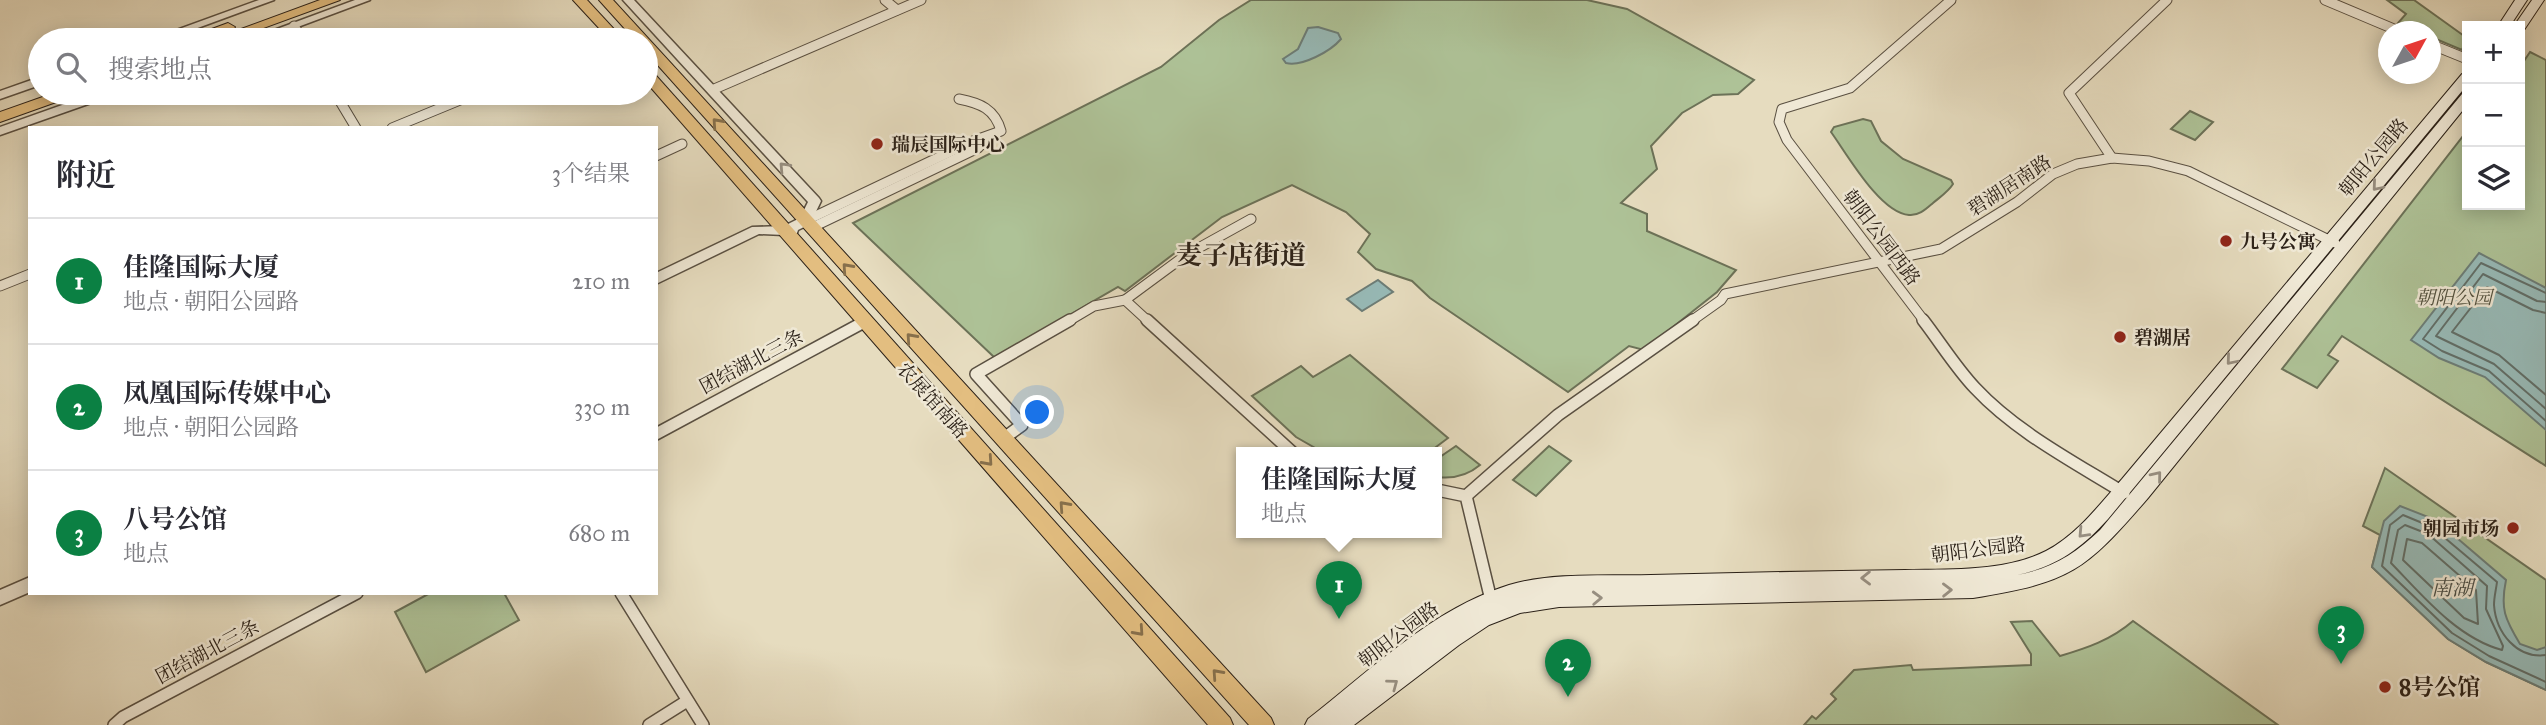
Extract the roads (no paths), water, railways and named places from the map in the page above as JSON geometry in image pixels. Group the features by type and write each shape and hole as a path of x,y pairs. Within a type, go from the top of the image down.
{"main road":[{"path":"224,28 304,0"},
{"path":"252,28 333,0"},
{"path":"580,0 606,28"},
{"name":"农展馆南路","path":"606,0 631,28"},
{"path":"2507,21 2521,0"},
{"path":"2524,21 2538,0"},
{"name":"农展馆南路","path":"658,58 1263,725"},
{"name":"朝阳公园路","path":"1339,725 1452,639 1483,620 1519,605 1559,599 1973,590 2029,581 2064,569 2088,552 2129,496 2337,244 2462,83"},
{"name":"农展馆南路","path":"658,87 1222,725"},
{"path":"0,106 28,96"},
{"name":"朝阳公园路","path":"2337,244 2462,103"},
{"path":"0,117 34,105"},
{"name":"朝阳公园路","path":"1315,725 1441,626 1472,607 1512,592 1552,586 1961,576 2017,569 2051,558 2075,542 2129,496"}],"street":[{"path":"189,28 269,0"},
{"path":"288,28 365,0"},
{"path":"628,0 654,28"},
{"path":"885,0 897,10"},
{"path":"712,90 921,0"},
{"name":"朝阳公园西路","path":"1951,0 1850,88 1782,109 1779,122 1787,140 1975,388 2034,439 2129,496"},
{"path":"2112,158 2069,93 2167,0"},
{"path":"2325,0 2378,22"},
{"path":"658,32 815,201 808,225"},
{"path":"2441,48 2462,57"},
{"path":"0,95 28,85"},
{"path":"658,278 757,230 784,231 808,225 978,148 988,137 1001,131 995,114 982,103 959,99"},
{"path":"0,131 73,105"},
{"path":"342,105 355,126"},
{"path":"397,126 448,105"},
{"path":"658,155 682,144"},
{"name":"碧湖居南路","path":"1466,496 1558,415 1654,350 1721,300 1725,294 1941,249 2017,202 2053,174 2077,164 2112,158 2149,161 2188,171 2337,244"},
{"path":"1003,439 1022,425 976,374 1094,306 1125,300 1186,255 1251,219"},
{"path":"0,286 28,275"},
{"path":"1125,300 1286,447"},
{"name":"团结湖北三条","path":"658,433 864,322"},
{"path":"1442,491 1466,496 1491,600"},
{"path":"0,598 28,585"},
{"name":"团结湖北三条","path":"114,725 123,717 353,595"},
{"path":"622,595 704,725"},
{"path":"649,725 687,701"}],"water":[{"path":"1318,27 1338,33 1341,39 1316,57 1300,63 1286,63 1283,59 1298,49 1308,28"},
{"path":"2479,253 2546,288 2546,430 2485,377 2439,358 2411,340"},
{"path":"1378,280 1393,292 1362,311 1347,299"},
{"name":"南湖","path":"2400,506 2436,520 2506,580 2505,614 2520,644 2537,650 2546,647 2546,690 2486,662 2448,639 2372,567 2384,521"}],"place":[{"name":"瑞辰国际中心","path":"877,144"},
{"name":"九号公寓","path":"2226,241"},
{"name":"碧湖居","path":"2120,337"},
{"name":"朝园市场","path":"2513,528"},
{"name":"佳隆国际大厦","path":"1339,619"},
{"name":"八号公馆","path":"2341,664"},
{"name":"8号公馆","path":"2385,687"},
{"name":"凤凰国际传媒中心","path":"1568,697"}],"district":[{"name":"麦子店街道","path":"1241,255"}],"park label":[{"name":"朝阳公园","path":"2454,297"}]}
